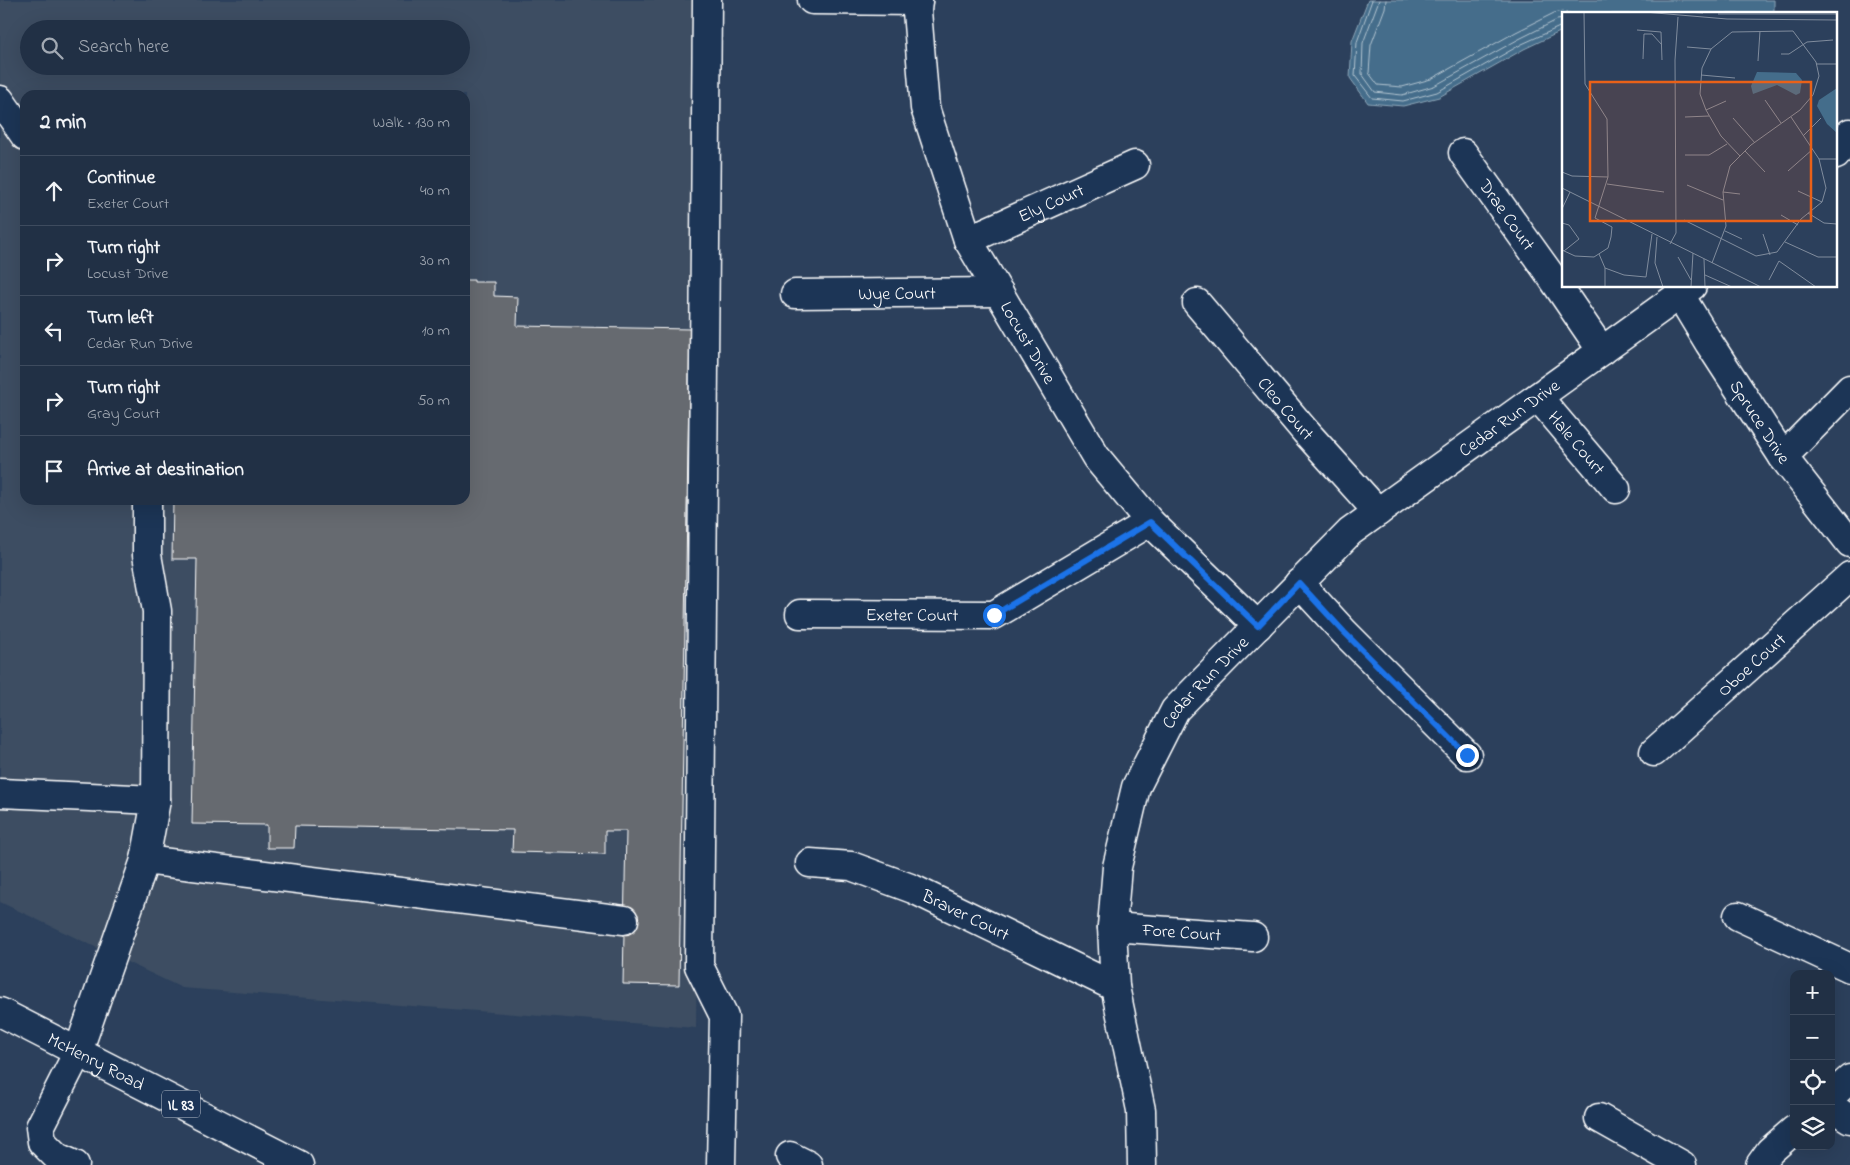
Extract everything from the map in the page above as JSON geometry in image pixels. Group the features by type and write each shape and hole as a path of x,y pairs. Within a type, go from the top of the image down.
{"street":[{"path":"707,0 699,966 724,1016 720,1165"},
{"path":"812,0 918,0"},
{"name":"Locust Drive","path":"918,0 917,10 925,108 968,240 1096,457 1150,522 1258,626"},
{"path":"0,100 20,129"},
{"path":"1838,152 1850,133"},
{"name":"Drae Court","path":"1462,153 1551,276 1602,351"},
{"name":"Ely Court","path":"968,240 1135,165"},
{"name":"Cedar Run Drive","path":"1142,1165 1141,1110 1115,987 1112,927 1117,867 1136,787 1175,710 1350,532 1686,290"},
{"name":"Spruce Drive","path":"1686,290 1709,343 1783,456 1850,543"},
{"name":"Wye Court","path":"795,294 999,292"},
{"name":"Cleo Court","path":"1197,303 1305,432 1378,512"},
{"path":"1783,456 1850,389"},
{"name":"Hale Court","path":"1538,397 1616,489"},
{"path":"75,1165 57,1157 42,1142 40,1127 78,1052 145,860 156,800 157,611 147,555 147,505"},
{"name":"Exeter Court","path":"800,614 994,615 1150,522"},
{"name":"Oboe Court","path":"1654,752 1850,576"},
{"path":"1299,583 1344,632 1467,755"},
{"path":"0,793 156,800"},
{"path":"145,860 624,920"},
{"name":"Braver Court","path":"810,863 851,866 913,889 1115,987"},
{"path":"1738,916 1850,968"},
{"name":"Fore Court","path":"1112,927 1253,937"},
{"name":"McHenry Road","path":"0,1012 299,1165"},
{"path":"1835,1093 1850,1080"},
{"path":"1835,1110 1850,1119"},
{"path":"1599,1118 1682,1165"},
{"path":"1760,1165 1770,1151 1790,1134"}],"shaded area":[{"path":"0,0 705,0 696,1028 182,988 0,902"}],"water":[{"path":"1368,0 1774,0 1774,12 1562,12 1562,31 1524,49 1439,97 1403,106 1368,103 1350,78 1352,41"}],"building":[{"path":"470,280 474,280 474,282 494,282 494,296 518,297 517,326 690,329 679,985 623,984 626,831 605,831 605,854 512,852 513,830 295,826 294,848 267,848 267,825 192,824 197,559 172,559 173,505 470,505"}],"route":[{"path":"994,615 1150,522 1258,626 1299,583 1344,632 1467,755"}]}
